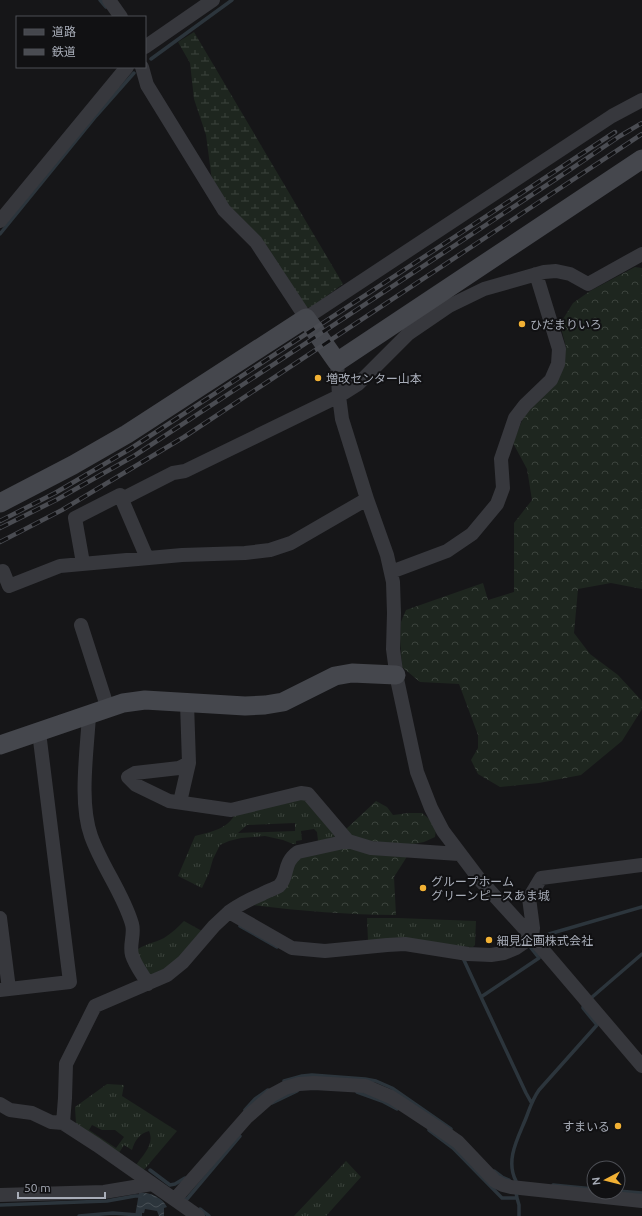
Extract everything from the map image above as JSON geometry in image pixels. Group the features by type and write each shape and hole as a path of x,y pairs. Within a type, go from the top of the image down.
{"street":[{"path":"109,0 120,16"},
{"path":"146,46 213,0"},
{"path":"0,221 126,68"},
{"path":"142,68 148,85 224,210 256,242 337,362 342,419 367,499 387,555 391,572 393,582 396,675 417,772 430,808 443,831 480,880 532,937 642,1066"},
{"path":"0,503 73,465 127,434 612,116 642,100"},
{"path":"337,362 642,159"},
{"path":"122,499 173,473 186,471 339,396 358,384 408,334 449,306 484,289 544,272 556,271 570,274 588,284 642,254"},
{"path":"391,572 448,551 472,534 497,504 503,488 501,459 515,418 525,404 551,380 558,364 559,349 536,274"},
{"path":"83,563 75,518 120,495 147,558"},
{"path":"0,572 3,571 9,586 60,566 182,555 245,553 270,550 291,542 367,499"},
{"path":"81,625 108,709"},
{"path":"0,745 123,703 145,700 245,706 265,705 283,702 335,676 352,673 396,675"},
{"path":"180,802 189,763 187,703"},
{"path":"89,715 84,798 85,814 90,835 100,860 117,889 132,926 132,954 148,984"},
{"path":"0,918 4,989 70,982 39,732"},
{"path":"189,763 179,768 136,773 128,777 136,785 169,801 231,810 301,793 308,794 348,842"},
{"path":"62,1123 65,1098 66,1064 95,1006 167,975 183,962 214,926 229,912 241,903 279,885 284,879 288,863 293,855 298,852 348,842 371,848 459,854"},
{"path":"229,912 292,948 325,951 405,944 468,954 491,955 504,953 516,948 532,937 533,928 529,898 541,878 642,865"},
{"path":"175,1199 247,1117 272,1095 285,1088 299,1084 314,1083 365,1086 391,1097 458,1142 496,1181 503,1185 515,1188 642,1201"},
{"path":"0,1104 10,1110 32,1113 51,1122 62,1123 175,1199 190,1214"},
{"path":"0,1195 104,1192 152,1184"}],"green space":[{"path":"194,32 343,284 310,308 305,307 227,205 212,181 206,135 194,99 190,63 178,42"},
{"path":"635,267 642,268 642,589 611,583 578,589 574,633 590,654 618,675 642,701 642,709 622,741 581,775 539,783 500,787 478,774 471,760 478,748 478,735 459,684 420,682 402,667 400,638 401,622 406,610 483,583 488,600 514,592 514,523 532,500 527,469 513,443 525,413 566,347 560,324 573,303 590,291"},
{"path":"302,795 334,828 335,838 318,841 317,832 314,829 301,831 302,840 296,841 296,844 265,836 241,838 220,845 202,888 178,876 195,836 218,829 228,823 235,814","holes":["295,823 295,831 238,833 247,825"]},
{"path":"376,801 387,807 393,815 422,813 433,822 436,830 435,837 424,842 404,846 365,843 344,831"},
{"path":"348,846 408,855 394,877 396,915 323,912 251,905 279,891 294,858"},
{"path":"367,918 476,921 475,945 473,947 368,941"},
{"path":"184,921 202,931 172,966 150,979 135,951 164,938"},
{"path":"107,1084 124,1085 122,1096 177,1131 143,1171 136,1165 149,1145 149,1131 138,1138 132,1150 124,1145 119,1153 76,1124 75,1107","holes":["92,1125 102,1130 115,1130 124,1137 116,1148 89,1130"]},
{"path":"346,1161 361,1177 326,1216 294,1216"}],"water":[{"path":"139,1193 151,1194 162,1200 167,1207 164,1208 164,1216 159,1216 157,1211 145,1209 142,1216 135,1216"}],"waterway":[{"path":"100,0 106,7"},
{"path":"151,59 232,0"},
{"path":"0,234 96,116 134,73"},
{"path":"539,939 549,934 642,907"},
{"path":"240,926 277,947"},
{"path":"531,948 539,958 481,997 531,1102"},
{"path":"591,998 642,954"},
{"path":"463,958 481,997"},
{"path":"516,1181 513,1173 512,1157 531,1104 539,1090 597,1025 583,1007"},
{"path":"284,1081 312,1075 376,1081 392,1088 451,1129"},
{"path":"245,1110 255,1099 268,1090"},
{"path":"272,1103 297,1091"},
{"path":"357,1092 382,1101 397,1109"},
{"path":"429,1130 453,1148 502,1198 517,1198 516,1192"},
{"path":"185,1199 187,1199 240,1136"},
{"path":"150,1170 170,1185 175,1184 185,1178"},
{"path":"494,1171 509,1180"},
{"path":"553,1185 586,1188"},
{"path":"626,1192 642,1193"},
{"path":"0,1205 107,1201 142,1196"},
{"path":"517,1198 519,1205 519,1216"},
{"path":"200,1209 209,1216"},
{"path":"79,1216 113,1213 139,1214"}],"railway":[{"path":"0,528 58,499 134,456 642,123"},
{"path":"0,521 55,493 130,449 615,132"},
{"path":"0,542 62,510 184,437 642,134"}],"place":[{"name":"ひだまりいろ","path":"522,324"},
{"name":"増改センター山本","path":"318,378"},
{"name":"グループホーム グリーンピースあま城","path":"423,888"},
{"name":"細見企画株式会社","path":"489,940"},
{"name":"すまいる","path":"618,1126"}]}
